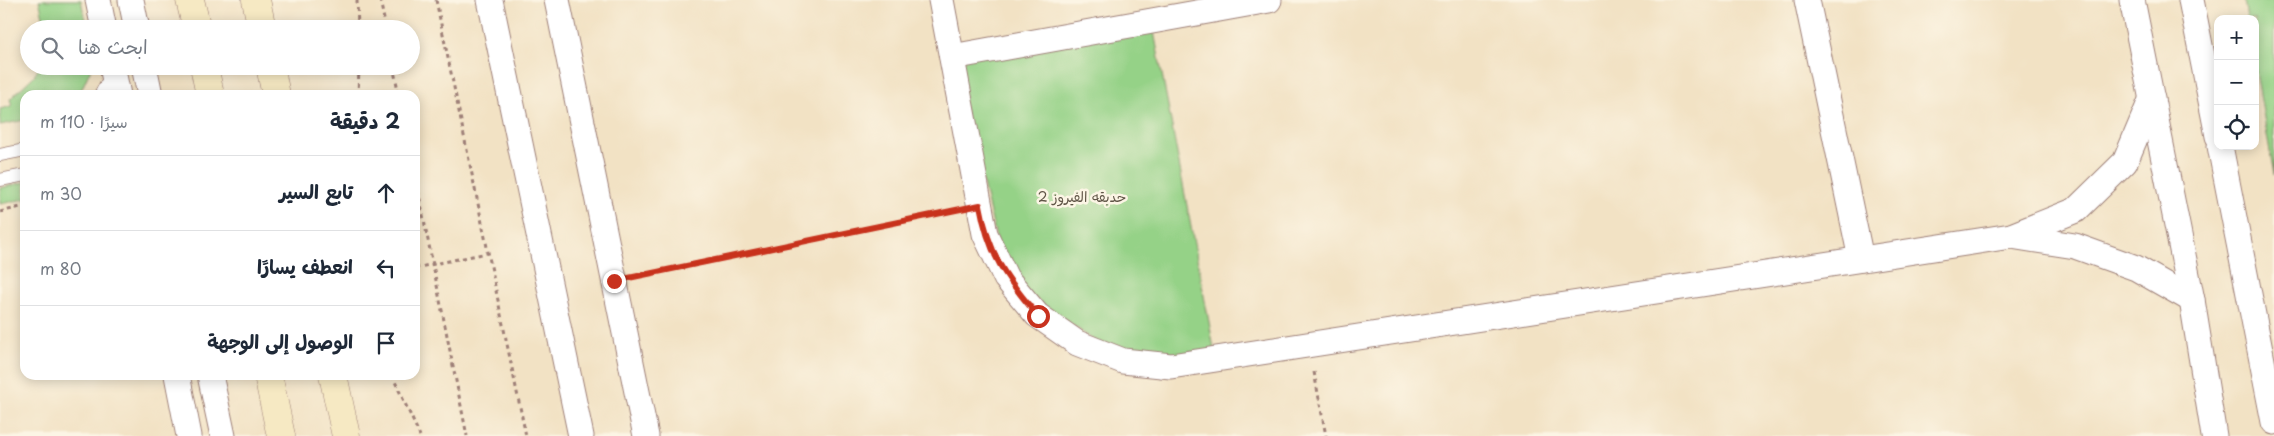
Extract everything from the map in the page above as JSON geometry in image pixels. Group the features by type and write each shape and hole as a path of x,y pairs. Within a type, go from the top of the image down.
{"main road":[{"path":"190,0 195,20"},
{"path":"256,0 260,20"},
{"path":"206,75 209,90"},
{"path":"272,75 275,90"},
{"path":"269,380 281,436"},
{"path":"334,380 346,436"}],"street":[{"path":"98,0 102,20"},
{"path":"131,0 135,20"},
{"path":"490,0 581,436"},
{"path":"557,0 646,436"},
{"path":"941,0 985,234 1006,278 1038,316 1077,344 1123,361 1171,366 2011,236 2076,210 2125,162 2152,98"},
{"path":"952,57 1269,0"},
{"path":"1808,0 1861,259"},
{"path":"2132,0 2192,300 2213,425 2199,436"},
{"path":"2191,0 2214,116"},
{"path":"146,75 149,90"},
{"path":"2221,150 2274,422"},
{"path":"2011,236 2076,246 2136,268 2192,300"},
{"path":"178,380 189,436"},
{"path":"211,380 223,436"}],"lane":[{"path":"104,90 114,78"},
{"path":"0,155 20,151"},
{"path":"0,180 20,175"}],"path":[{"path":"357,0 358,20"},
{"path":"380,0 384,20"},
{"path":"436,0 526,436"},
{"path":"358,75 358,90"},
{"path":"395,75 398,90"},
{"path":"420,200 467,436"},
{"path":"614,281 980,205"},
{"path":"0,212 20,207"},
{"path":"420,267 487,253"},
{"path":"1309,344 1326,436"},
{"path":"394,380 420,436"}],"green space":[{"path":"39,0 81,0 85,20 44,20"},
{"path":"2244,0 2274,0 2274,175 2259,90 2259,15 2246,15"},
{"name":"حدبقه الفيروز 2","path":"1152,21 1216,359 1123,361 1006,278 952,57"},
{"path":"88,75 81,90 20,90 20,121 0,125 0,109 12,106 10,99 34,76"},
{"path":"20,183 20,200 0,204 0,188"}],"route":[{"path":"614,281 980,205 985,234 1006,278 1038,316"}]}
